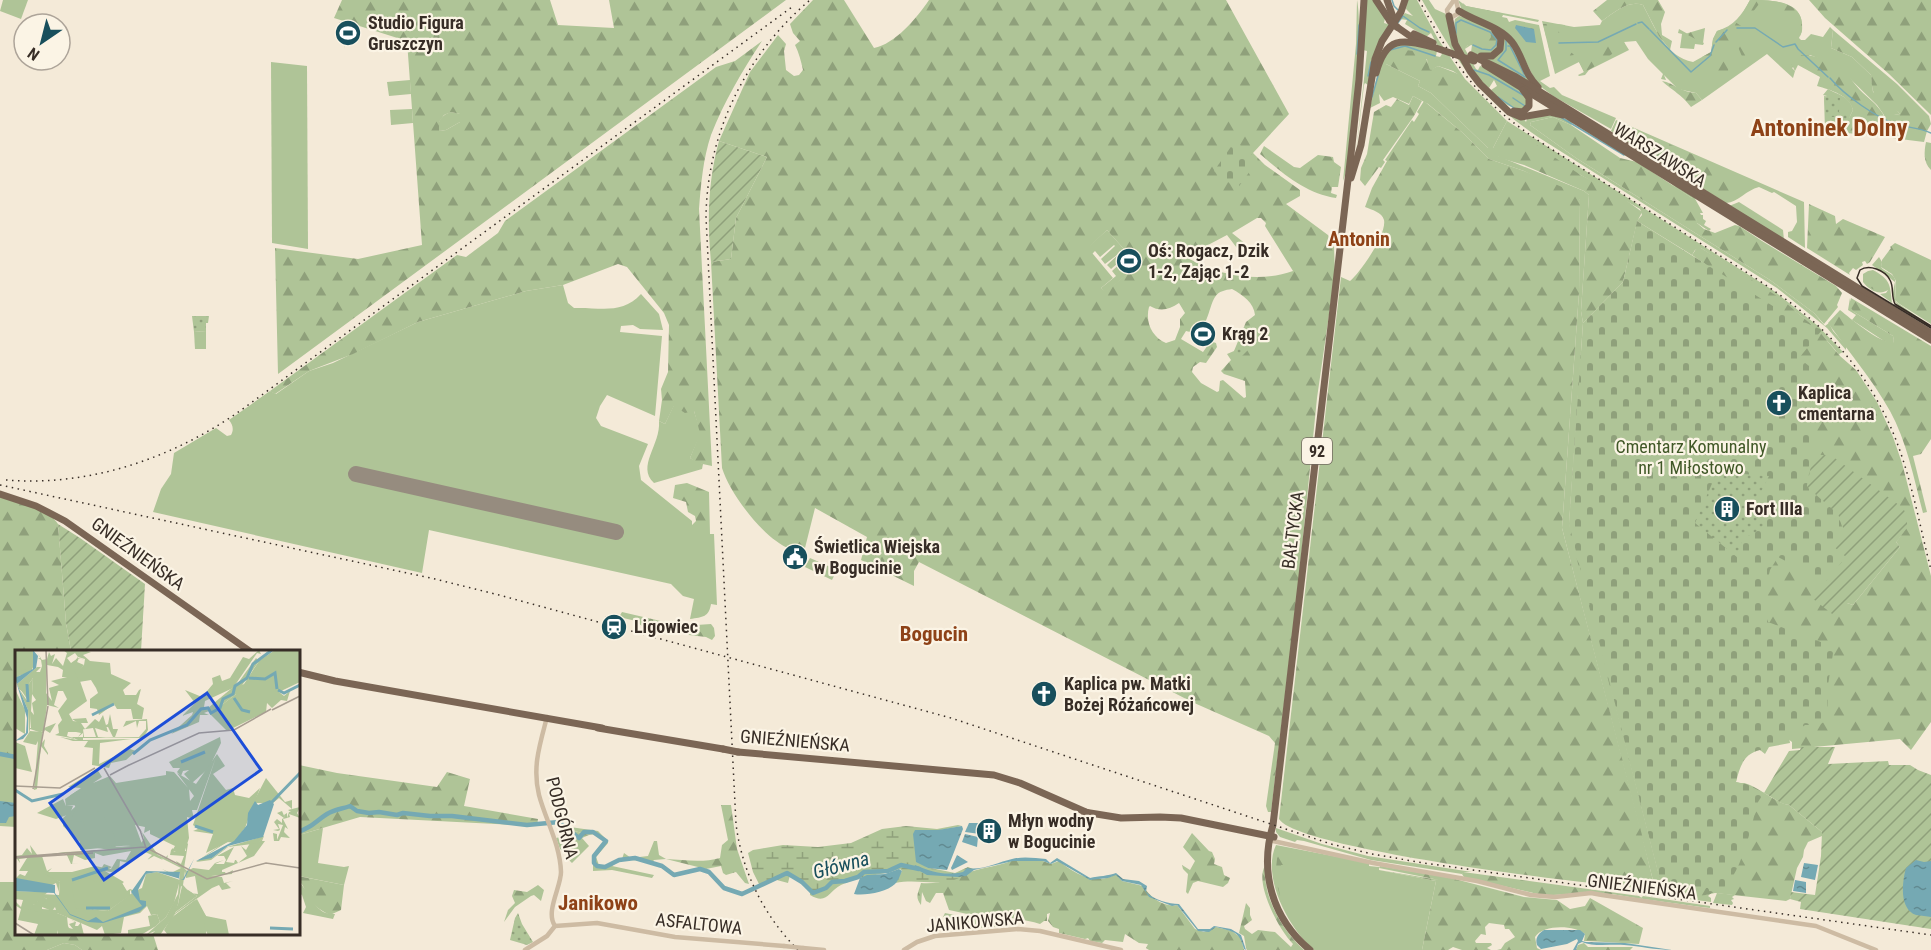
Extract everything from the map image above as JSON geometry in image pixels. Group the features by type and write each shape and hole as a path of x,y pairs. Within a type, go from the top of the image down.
{"main road":[{"path":"1359,0 1362,32"},
{"name":"BAŁTYCKA","path":"1310,950 1278,911 1270,889 1268,850 1273,827 1360,75 1364,0"},
{"name":"WARSZAWSKA","path":"1376,0 1399,26 1434,46 1502,68 1784,245 1931,333"},
{"name":"WARSZAWSKA","path":"1380,0 1392,19"},
{"path":"1386,0 1392,19"},
{"name":"BAŁTYCKA","path":"1345,201 1360,149 1376,55 1382,41 1400,15 1405,0"},
{"path":"1551,98 1529,76 1516,48 1509,39 1455,9 1452,26 1455,44 1480,84 1511,113 1518,117 1554,113 1579,122"},
{"path":"1472,58 1490,57 1499,51 1501,39 1491,27"},
{"path":"1366,105 1379,61 1387,48 1404,41 1434,46"},
{"name":"WARSZAWSKA","path":"1472,58 1700,193"},
{"path":"1500,102 1518,112 1528,109 1529,97 1517,84"},
{"name":"WARSZAWSKA","path":"1784,245 1931,340"},
{"name":"GNIEŹNIEŃSKA","path":"0,494 30,504 65,521 250,650"},
{"name":"GNIEŹNIEŃSKA","path":"300,672 335,681 738,752 987,774 1020,783 1088,813 1121,818 1175,818 1270,839"},
{"name":"BAŁTYCKA","path":"1270,839 1274,885 1288,926"}],"street":[{"name":"PODGÓRNA","path":"546,718 536,765 539,793 552,828 561,870 552,921 555,926"},
{"name":"GNIEŹNIEŃSKA","path":"1270,839 1373,863 1477,881 1531,895 1555,897 1602,895 1816,926 1876,950"},
{"name":"ASFALTOWA","path":"555,926 597,923 664,936 824,950"},
{"path":"525,950 547,936 555,926"},
{"name":"JANIKOWSKA","path":"904,950 917,942 935,936 1012,928 1035,930 1121,950"}],"green space":[{"path":"3,0 28,0 24,12 12,12 12,16 0,11"},
{"path":"342,0 550,0 558,25 614,28 609,0 786,0 278,374 275,248 358,259 422,245 407,41 334,18","holes":["451,112 460,114 460,122 446,130 439,131 439,122 444,115"]},
{"path":"813,0 844,0 874,48 882,46 897,36 912,22 929,0 1226,0 1289,114 1253,153 1265,165 1300,190 1300,196 1286,204 1328,235 1334,247 1335,273 1317,398 1298,588 1271,812 1268,812 1266,806 1275,743 1269,736 1192,702 919,562 914,571 914,586 861,560 867,537 815,508 804,552 790,549 780,544 759,526 732,490 722,468 711,262 731,259 736,218 767,157 719,141 750,72 778,35 786,44 784,51 786,70 794,76 799,75 803,70 795,45 800,41 793,33 790,24","holes":["1257,218 1261,218 1293,271 1267,277 1239,276 1212,269 1188,258 1189,255 1227,235 1243,256 1252,254 1247,245 1232,233","1107,230 1138,265 1105,292 1101,288 1113,278 1088,248","1232,289 1236,291 1253,307 1255,315 1246,322 1234,351 1227,354 1231,360 1221,371 1245,381 1246,397 1244,398 1223,380 1220,381 1217,392 1201,383 1192,372 1193,367 1200,362 1206,363 1217,347 1216,343 1208,345 1203,352 1181,339 1186,331 1193,332 1203,326 1212,302 1220,292","1179,303 1185,313 1180,319 1180,327 1175,340 1166,343 1153,333 1148,313 1150,306 1157,309 1168,309"]},
{"path":"1357,0 1359,37 1357,92 1351,147 1343,181 1356,44"},
{"path":"1365,0 1373,0 1385,18 1384,23 1391,25 1368,85 1365,83 1364,85 1355,162 1367,51 1363,50"},
{"path":"1407,0 1417,0 1438,39 1465,79 1453,71 1438,66 1430,71 1427,59 1386,64 1420,81 1418,86 1431,93 1488,148 1493,148 1507,121 1774,291 1818,326 1843,352 1839,354 1840,356 1809,323 1775,296 1701,248 1695,250 1692,255 1637,221 1642,215 1640,209 1579,174 1498,156 1589,195 1569,524 1662,887 1705,895 1711,893 1708,896 1711,902 1643,893 1644,890 1652,891 1655,888 1562,528 1579,293 1580,200 1524,171 1489,159 1463,133 1428,104 1413,96 1409,104 1393,97 1384,101 1379,94 1380,103 1370,108 1380,62 1397,43 1418,45 1437,51 1436,56 1440,57 1442,54 1431,33 1426,37 1405,24 1407,20 1400,19 1405,13 1413,16 1406,9"},
{"path":"1422,0 1429,0 1435,9 1446,14 1450,32 1481,87 1526,122 1527,119 1550,115 1573,122 1571,125 1553,117 1531,122 1530,125 1576,158 1770,280 1814,313 1825,326 1829,323 1848,348 1846,347 1846,350 1827,328 1777,288 1517,122 1484,92 1458,60"},
{"path":"1458,0 1466,6 1539,20 1538,22 1503,15 1502,17 1507,18 1509,22 1515,20 1539,25 1550,76 1540,81 1550,88 1554,87 1562,95 1616,118 1611,129 1553,96 1540,86 1518,46 1462,10"},
{"path":"1607,0 1658,0 1665,12 1661,24 1662,35 1672,41 1670,50 1659,36 1643,5 1627,5 1602,21 1593,11"},
{"path":"1750,0 1783,3 1796,10 1802,24 1799,38 1801,40 1805,40 1811,34 1823,37 1830,27 1833,30 1831,48 1852,57 1871,75 1873,92 1900,114 1894,115 1894,121 1927,131 1924,142 1884,137 1886,124 1884,115 1877,105 1836,65 1810,55 1792,68 1795,71 1793,78 1767,54 1702,100 1696,93 1678,89 1664,75 1666,80 1661,79 1663,74 1648,59 1636,41 1624,42 1629,50 1589,70 1585,75 1578,75 1584,72 1579,62 1555,74 1542,21 1574,27 1600,25 1602,21 1622,8 1632,4 1643,5 1668,48 1675,54 1693,62 1711,52 1717,31 1737,19"},
{"path":"1750,0 1782,3 1796,10 1802,23 1800,36 1781,14 1759,4 1749,17 1741,16"},
{"path":"1809,0 1931,0 1931,115 1889,74 1825,18"},
{"path":"1463,3 1466,6 1501,13 1498,21 1492,19 1489,14 1464,7"},
{"path":"1459,16 1481,24 1499,39 1496,52 1483,55 1474,53 1471,52 1472,45 1468,45 1465,49 1476,69 1483,67 1519,89 1528,100 1526,109 1511,107 1502,102 1491,90 1497,86 1494,80 1489,88 1469,66 1459,46 1454,27 1455,19"},
{"path":"1735,22 1746,29 1741,38 1753,55 1744,61 1738,47 1729,51 1732,59 1729,61 1728,73 1713,81 1716,68 1712,62 1706,62 1702,57 1711,52 1717,31 1730,27"},
{"path":"1543,24 1551,27 1557,24 1565,25 1566,29 1559,33 1555,28 1550,30 1554,36 1550,37 1546,36"},
{"path":"345,27 360,30 357,31 358,40 344,41 345,49 342,33"},
{"path":"1705,28 1703,43 1686,34 1688,33"},
{"path":"1679,29 1704,43 1703,45 1695,44 1694,49 1680,48 1682,34 1678,33"},
{"path":"1833,30 1897,84 1929,116 1931,124 1927,131 1900,125 1894,121 1893,115 1900,114 1876,98 1871,75 1852,57 1831,48"},
{"path":"1490,32 1497,40 1493,49 1486,50 1471,45 1465,49 1470,42 1488,42 1491,37"},
{"path":"1502,39 1507,39 1533,84 1487,59 1491,58"},
{"path":"762,41 734,87 716,123 704,162 699,209 712,466 698,463 690,458 700,433 694,411 685,413 674,406 665,424 659,421 661,389 668,372 669,325 664,313 627,267 618,264 563,285 526,291 418,322 353,354 309,371 275,394 270,391 457,255 466,257 498,233 505,221 716,67 735,61"},
{"path":"1612,41 1625,44 1584,72 1579,62 1580,56"},
{"path":"1548,44 1572,53 1574,55 1552,61"},
{"path":"1397,49 1425,55 1430,70 1438,66 1461,75 1507,121 1493,148 1488,148 1431,93 1418,86 1420,81 1386,64 1390,55"},
{"path":"1801,55 1824,59 1845,71 1883,114 1884,137 1847,133 1848,120 1853,110 1851,105 1839,94 1817,86 1820,77 1798,65 1795,71 1791,63"},
{"path":"271,62 307,66 308,249 272,243"},
{"path":"410,80 411,94 389,96 387,82"},
{"path":"1662,81 1696,93 1702,100 1691,107"},
{"path":"1828,89 1843,97 1851,105 1853,110 1848,120 1847,133 1825,130 1824,98 1827,96 1823,95"},
{"path":"1413,96 1422,101 1414,116 1383,160 1385,162 1381,168 1379,167 1365,186 1360,180 1361,168 1367,154 1374,112 1386,105 1391,107 1397,99 1409,105"},
{"path":"1824,96 1840,98 1839,112 1850,113 1848,132 1836,131 1835,117 1826,117"},
{"path":"1424,101 1463,133 1489,159 1574,192 1580,200 1579,293 1562,528 1655,889 1578,882 1393,854 1339,843 1299,831 1279,819 1341,277 1350,281 1366,262 1377,243 1384,226 1383,217 1365,207 1372,188 1387,161 1385,160 1412,120 1414,122"},
{"path":"412,109 413,123 391,125 390,110"},
{"path":"451,112 461,114 460,122 446,130 439,131 440,119"},
{"path":"1553,117 1571,125 1620,158 1637,162 1692,198 1696,201 1697,223 1704,229 1715,233 1735,225 1739,226 1836,286 1842,293 1838,307 1824,324 1814,313 1770,280 1576,158 1530,125 1531,122"},
{"path":"1616,120 1804,202 1805,248 1788,237 1788,232 1792,231 1797,222 1796,206 1774,192 1759,187 1726,203 1611,131"},
{"path":"1512,131 1516,131 1579,174 1619,195 1642,212 1637,222 1623,282 1583,323 1581,311 1589,195 1524,165 1500,158 1499,151"},
{"path":"1651,136 1732,172 1736,178 1728,199 1724,200 1649,150 1647,148"},
{"path":"719,141 767,157 736,218 731,259 711,262 709,201"},
{"path":"1235,141 1258,160 1237,189 1214,171"},
{"path":"1926,142 1931,143 1931,170 1925,160"},
{"path":"1264,146 1294,167 1300,168 1318,155 1333,157 1334,162 1341,167 1338,187 1332,187 1331,193 1337,195 1336,198 1315,192 1286,175 1260,154"},
{"path":"1670,182 1694,197 1706,221 1704,225 1711,229 1709,231 1697,223 1692,198"},
{"path":"1739,202 1783,230 1784,240 1729,206"},
{"path":"1809,204 1835,216 1836,224 1843,219 1885,237 1870,262 1867,264 1865,261 1862,262 1863,265 1856,270 1853,268 1850,275 1807,248"},
{"name":"Cmentarz Komunalny nr 1 Miłostowo","path":"1637,221 1784,313 1822,330 1799,358 1809,366 1815,385 1800,410 1814,443 1807,486 1833,509 1841,523 1845,542 1846,557 1822,586 1799,568 1778,557 1770,570 1763,608 1768,622 1834,647 1828,685 1827,720 1819,725 1805,725 1789,737 1790,743 1769,747 1765,754 1760,750 1754,752 1743,762 1736,782 1764,793 1758,803 1742,858 1735,872 1719,891 1709,893 1709,888 1662,887 1569,524 1583,323 1623,282"},
{"name":"Oś: Rogacz, Dzik 1-2, Zając 1-2","path":"1107,230 1138,265 1105,293 1101,288 1116,276 1112,271 1126,258 1111,269 1107,265 1121,252 1105,264 1101,259 1114,245 1100,257 1095,251 1092,254 1087,248"},
{"path":"1895,243 1931,260 1931,324 1895,300 1896,281 1892,274 1881,267 1882,260"},
{"name":"Cmentarz Komunalny nr 1 Miłostowo","path":"1697,248 1701,248 1780,298 1818,330 1840,356 1856,370 1877,402 1893,437 1902,463 1931,576 1931,722 1911,750 1900,739 1792,749 1792,742 1788,739 1755,746 1740,758 1736,782 1749,785 1789,805 1822,832 1822,836 1808,842 1797,868 1790,899 1786,901 1715,893 1701,896 1668,892 1662,887 1569,529 1580,355 1603,361 1705,264 1692,255","holes":["1907,528 1896,542 1900,547 1853,605 1847,603"]},
{"path":"1879,257 1882,262 1881,267 1894,277 1896,286 1896,302 1931,326 1896,303 1893,295 1895,282 1872,265"},
{"path":"1873,270 1889,284 1892,303 1880,294 1888,290 1874,291 1863,282 1863,274"},
{"path":"1865,275 1875,275 1880,286 1877,291 1867,286 1863,280"},
{"path":"563,285 568,303 574,308 618,307 634,301 641,294 659,314 663,330 640,329 633,325 621,326 620,332 662,336 655,416 607,395 596,418 601,426 648,444 639,466 641,480 692,521 692,534 714,534 717,605 711,604 705,616 690,619 694,599 683,596 671,584 429,530 422,573 153,512 161,489 171,474 174,453 216,428 227,436 231,435 233,428 229,420 270,391 276,394 309,371 333,363 418,322 526,291"},
{"path":"1850,298 1854,312 1893,336 1894,343 1887,343 1852,320 1856,315 1848,310"},
{"path":"1851,298 1931,346 1931,439 1921,454 1913,456 1927,512 1923,513 1906,448 1890,411 1828,323 1840,310 1882,340 1894,343 1893,336 1854,312 1851,308"},
{"path":"192,316 209,316 206,331 194,332"},
{"path":"206,331 206,349 195,349 194,332"},
{"path":"1246,339 1252,346 1240,358 1234,351"},
{"path":"674,405 694,411 701,433 690,458 703,464 702,469 654,483 647,470 648,462 657,438 659,421 665,424"},
{"path":"1813,454 1832,456 1903,508 1907,516 1907,528 1896,542 1900,547 1853,605 1847,603 1836,617 1812,598 1846,557 1833,546 1844,530 1838,514 1807,487"},
{"path":"1717,472 1769,476 1754,506 1765,526 1749,536 1744,535 1737,557 1695,523"},
{"path":"687,483 709,492 710,534 692,534 691,526 696,521 695,516 688,512 686,502 673,498 675,485"},
{"path":"0,496 40,510 58,524 66,623 71,650 15,650 15,756 0,754"},
{"path":"58,524 145,584 141,650 71,650 66,623"},
{"path":"810,558 837,570 832,580 805,567"},
{"path":"622,612 682,626 711,624 715,636 712,640 689,635 681,628 666,626 656,630 643,627 636,621 619,617"},
{"path":"1801,747 1835,747 1828,764 1888,761 1889,765 1910,765 1931,775 1931,929 1800,909 1801,902 1790,899 1791,892 1815,895 1822,832 1789,805 1764,793 1789,751 1800,750"},
{"path":"0,754 15,756 15,827 0,826"},
{"path":"300,765 337,773 437,787 447,772 470,779 464,806 538,819 537,826 360,817 300,835"},
{"path":"721,805 731,805 737,849 749,884 745,883 736,872 726,875 721,866 706,869 666,859 700,861 720,858 722,845 728,840"},
{"path":"906,826 937,829 962,826 941,830 916,830 926,867 955,873 968,867 973,869 963,876 944,882 895,883 902,871 900,869 848,882 820,899 810,895 810,891 790,875 788,883 773,879 760,886 748,853 753,850 783,845 818,847 851,843 882,829"},
{"path":"570,827 598,831 608,841 596,857 599,865 607,865 622,859 624,853 631,858 648,856 654,841 657,841 659,855 666,859 654,860 651,864 626,860 612,866 654,875 652,878 612,870 593,871 593,856 604,842 595,834 589,835 571,830"},
{"path":"323,828 318,863 349,866 344,885 300,876 300,835"},
{"path":"1276,828 1322,844 1368,856 1472,872 1462,874 1371,860 1304,841 1295,842 1280,837"},
{"path":"571,830 589,835 582,838 589,846 572,863 569,855 560,849 556,838 569,835"},
{"path":"1192,833 1212,852 1215,859 1214,864 1222,867 1224,875 1230,878 1223,887 1198,881 1193,883 1188,894 1186,892 1188,874 1182,865 1190,870 1195,861 1183,847"},
{"path":"1276,845 1369,863 1369,866 1379,867 1379,870 1436,881 1422,950 1314,950 1295,929 1280,902 1272,872 1272,858"},
{"path":"1278,850 1282,851 1285,858 1284,865 1281,865 1278,886 1281,900 1275,877"},
{"path":"1011,861 1043,861 1051,864 1059,861 1079,874 1093,879 1116,874 1122,881 1143,886 1153,898 1162,903 1177,905 1195,929 1204,932 1216,927 1232,931 1241,938 1244,950 1149,950 1146,948 1148,944 1139,943 1125,934 1123,942 1105,940 1102,943 1059,933 1059,929 1053,927 1048,921 1050,913 1047,914 1047,921 1040,924 1002,916 995,920 949,910 943,893 936,893 930,903 926,901 922,892 921,905 919,902 918,894 921,883 941,882"},
{"path":"1265,866 1267,890 1281,923 1304,950 1247,950 1244,936 1239,933 1246,903 1250,908 1252,920 1244,926 1245,929 1252,934 1258,930 1275,932 1291,947 1293,944 1275,918 1265,894 1262,874"},
{"path":"1380,866 1451,878 1524,897 1557,900 1570,909 1585,906 1590,898 1643,928 1639,944 1584,941 1585,934 1580,931 1559,927 1545,930 1535,937 1537,948 1541,950 1497,950 1515,937 1509,929 1505,929 1504,925 1489,923 1485,927 1486,935 1481,934 1475,941 1476,943 1491,943 1492,945 1487,948 1491,950 1462,950 1453,947 1448,950 1422,950 1436,881 1379,870 1439,880 1379,868"},
{"path":"1463,872 1639,896 1643,899 1601,893 1542,895 1464,877"},
{"path":"300,876 344,885 341,910 330,915 323,911 308,897"},
{"path":"0,882 15,882 15,935 153,935 158,950 82,950 75,945 64,943 47,950 0,950"},
{"path":"300,883 317,907 328,914 335,914 333,919 303,913 306,907"},
{"path":"538,885 544,890 541,901 534,895 531,896 515,907 504,922 508,910 515,903 512,896 514,890 527,892"},
{"path":"1717,893 1735,895 1731,900 1732,905 1713,903"},
{"path":"1643,896 1710,906 1710,908 1643,899 1641,898"},
{"path":"518,913 533,942 527,945 510,940"},
{"path":"945,913 1000,926 984,928 972,926 969,929 959,930 960,923 945,922 947,919 956,921 943,917"},
{"path":"64,943 75,945 82,950 47,950"},
{"path":"1584,943 1588,947 1633,947 1630,950 1576,950 1578,945"}],"water":[{"path":"1516,25 1534,29 1536,43 1526,42 1515,28"},
{"path":"0,801 15,803 15,816 9,817 6,823 0,823"},
{"path":"969,823 979,823 980,834 965,832"},
{"path":"962,826 963,829 947,870 928,868 916,862 913,834 915,830 938,830"},
{"path":"965,834 978,837 977,847 962,842"},
{"path":"957,855 968,862 952,870 951,868"},
{"path":"1016,858 1046,859 1050,863 1057,858 1090,878 1116,873 1123,879 1139,881 1147,886 1146,892 1153,897 1179,904 1198,929 1210,929 1214,926 1231,929 1241,935 1246,950 1235,933 1216,927 1209,932 1198,931 1177,905 1172,906 1149,897 1141,885 1122,881 1116,875 1090,880 1057,861 1051,864 1043,861 1013,861 974,870 966,876 958,877 927,875 914,868 915,865 950,874 963,872 967,868 984,867"},
{"path":"1916,860 1931,861 1931,917 1916,915 1911,912 1904,901 1903,880 1906,868"},
{"path":"1804,863 1818,865 1815,880 1801,877"},
{"path":"899,869 902,871 899,878 891,887 876,893 854,894 860,878"},
{"path":"1795,880 1806,882 1806,893 1793,891"},
{"path":"1544,930 1580,930 1585,934 1582,941 1586,942 1625,943 1672,950 1582,942 1578,944 1576,950 1573,950 1577,939 1567,944 1541,949 1536,940"}],"waterway":[{"path":"1392,0 1399,11"},
{"path":"1397,24 1403,16 1429,32"},
{"path":"1456,33 1456,23 1461,20 1490,32 1497,40 1491,50 1473,45"},
{"path":"1638,23 1642,22 1649,29"},
{"path":"1559,43 1598,42 1636,24"},
{"path":"1357,54 1359,25"},
{"path":"1737,28 1755,28 1783,47 1795,44 1828,77"},
{"path":"1650,30 1691,72 1710,56 1714,45"},
{"path":"1716,42 1727,30"},
{"path":"1506,41 1506,50 1498,60 1525,77"},
{"path":"1390,50 1405,46 1435,56"},
{"path":"1508,46 1524,74"},
{"path":"1368,76 1371,62"},
{"path":"1474,70 1489,75 1523,95"},
{"path":"1372,97 1378,76"},
{"path":"1830,78 1853,99 1882,118 1931,133"},
{"path":"1498,97 1514,108"},
{"path":"1513,98 1525,106"},
{"path":"1562,118 1624,155"},
{"name":"Główna","path":"0,754 15,757"},
{"name":"Główna","path":"300,831 330,812 350,806 357,811 369,813 452,816 527,825 559,822 579,838 584,832 593,832 606,841 594,856 594,863 597,866 605,867 619,860 635,858 662,866 674,875 700,869 709,872 724,888 742,894 787,873 802,882 813,893 826,888 832,882 858,877 864,872 888,871 901,865 919,869"}],"runway":[{"path":"356,474 616,532"}],"tram line":[{"path":"1931,326 1895,304 1888,276 1872,268 1860,270 1857,278 1862,286 1931,328"}],"railway":[{"path":"798,950 775,923 756,892 743,859 736,824 706,217 708,186 714,155 722,126 734,97 749,70 767,45 787,21 810,0"},
{"path":"1419,0 1445,45 1471,82 1503,114 1545,145 1779,294 1827,334 1849,358 1868,385 1894,435 1912,492 1931,570"},
{"path":"6,480 69,479 101,473 161,454 218,425 792,7"},
{"path":"0,485 435,579 499,595 951,718 1331,844 1372,854 1931,935"}],"place":[{"name":"Studio Figura Gruszczyn","path":"348,33"},
{"name":"Oś: Rogacz, Dzik 1-2, Zając 1-2","path":"1129,261"},
{"name":"Krąg 2","path":"1203,334"},
{"name":"Kaplica cmentarna","path":"1779,403"},
{"name":"Fort IIIa","path":"1727,509"},
{"name":"Świetlica Wiejska w Bogucinie","path":"795,557"},
{"name":"Ligowiec","path":"614,627"},
{"name":"Kaplica pw. Matki Bożej Różańcowej","path":"1044,694"},
{"name":"Młyn wodny w Bogucinie","path":"989,831"}],"district":[{"name":"Antoninek Dolny","path":"1829,128"},
{"name":"Antonin","path":"1359,239"},
{"name":"Bogucin","path":"934,634"},
{"name":"Janikowo","path":"598,903"}]}
